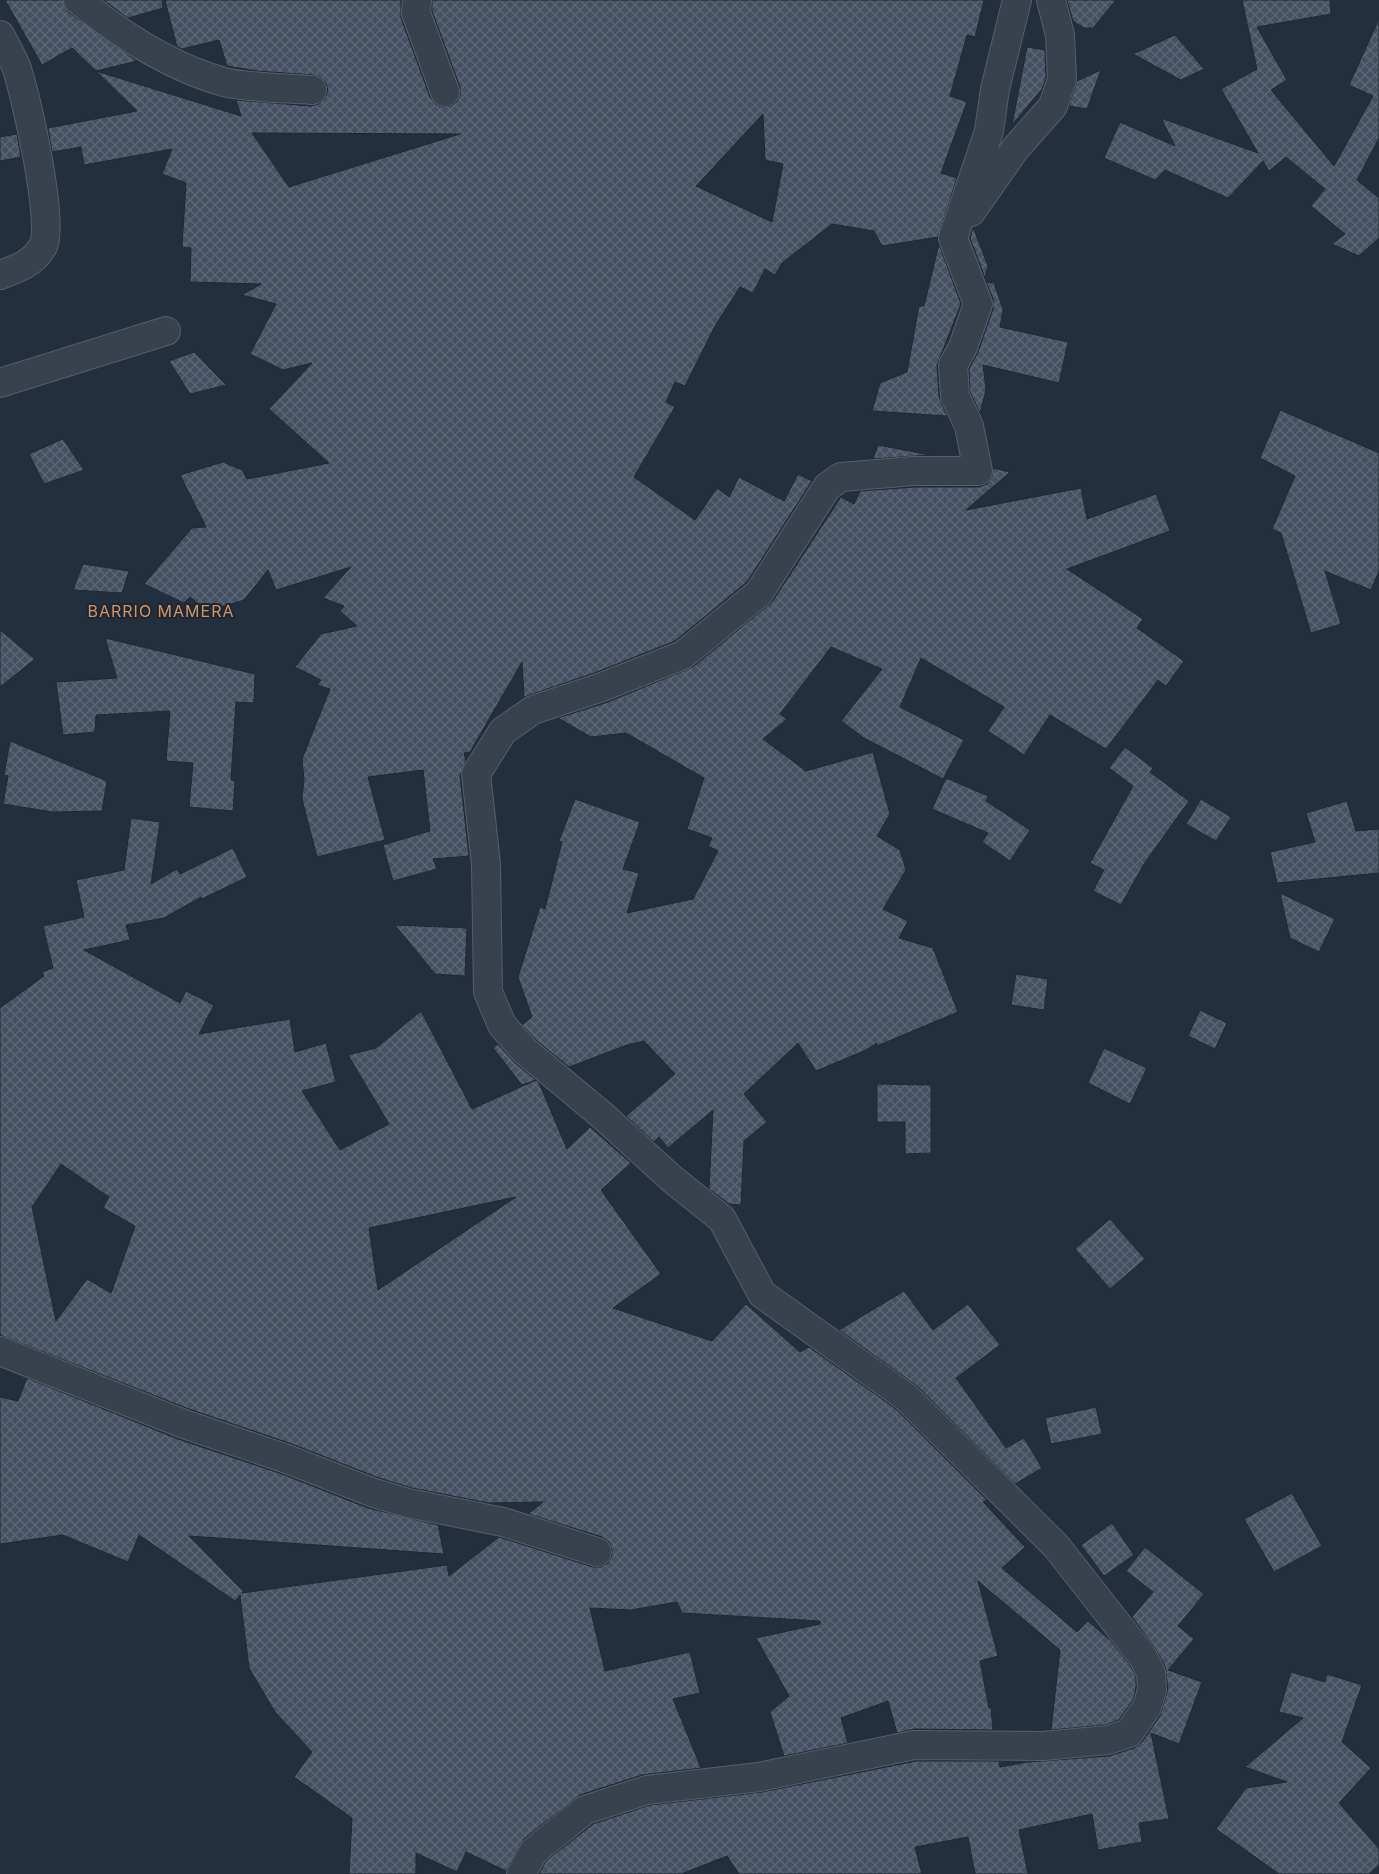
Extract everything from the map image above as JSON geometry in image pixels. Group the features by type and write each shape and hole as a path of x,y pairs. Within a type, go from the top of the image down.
{"street":[{"path":"78,0 105,21 165,59 225,83 312,90"},
{"path":"417,0 416,13 446,92"},
{"path":"521,1874 534,1851 585,1810 647,1790 759,1777 914,1745 1043,1746 1108,1740 1129,1733 1148,1707 1152,1690 1151,1673 1143,1657 1056,1546 906,1397 762,1294 722,1219 672,1179 602,1116 525,1051 502,1025 488,992 486,864 476,774 503,731 533,710 602,687 683,656 759,593 827,487 841,477 914,471 978,471 969,426 955,396 953,364 963,347 978,304 953,238 989,131 995,89 1017,0"},
{"path":"953,238 1015,150 1053,106 1062,79 1060,35 1051,0"},
{"path":"0,35 16,68 29,116 46,220 44,244 34,258 20,268 0,275"},
{"path":"0,383 166,330"},
{"path":"0,1351 184,1424 287,1459 374,1493 408,1503 504,1522 597,1552"}],"building":[{"path":"5,0 63,0 68,12 137,61 96,71 72,48 42,65"},
{"path":"103,0 162,0 163,8 128,18"},
{"path":"165,0 401,0 401,18 430,97 435,104 443,107 451,106 457,102 460,95 460,87 432,11 432,0 984,0 975,37 967,35 950,96 967,102 941,173 957,178 938,237 882,246 874,231 832,224 782,263 775,275 765,269 753,293 740,287 715,326 685,386 675,382 666,402 675,407 634,477 695,520 717,488 729,497 739,477 784,501 798,474 812,481 747,582 675,641 597,672 524,697 522,662 470,752 464,753 466,761 460,776 469,856 433,859 437,869 393,881 383,845 430,831 423,770 368,777 385,840 317,857 302,799 304,779 302,759 330,689 317,685 321,680 295,667 321,634 357,626 340,611 344,606 323,598 351,567 276,590 268,570 244,600 208,611 190,597 184,603 144,584 192,528 206,527 180,475 223,462 242,470 247,479 329,463 269,409 312,363 283,370 250,354 276,304 242,295 261,284 190,282 191,248 182,247 186,183 162,174 172,149 84,165 81,147 52,152 48,128 137,111 96,71 241,116 236,100 311,106 319,104 325,98 328,91 326,83 320,77 314,75 257,71 227,66 219,40 182,49 177,47","holes":["763,114 765,160 783,164 772,222 696,186","252,133 460,134 289,187"]},
{"path":"1067,0 1116,0 1093,28 1084,28 1073,21"},
{"path":"1242,0 1330,0 1331,14 1257,27 1287,80 1271,90 1334,166 1373,96 1349,85 1379,19 1379,138 1357,180 1379,198 1379,238 1359,256 1332,244 1345,234 1311,206 1325,189 1286,157 1269,171 1263,161 1228,198 1165,170 1155,180 1104,158 1120,122 1175,146 1161,118 1258,153 1221,89 1257,69"},
{"path":"1175,35 1204,69 1181,80 1133,54"},
{"path":"1027,47 1045,50 1046,77 1042,89 1012,125"},
{"path":"1101,70 1087,109 1069,106 1077,81"},
{"path":"17,134 21,157 0,161 0,137"},
{"path":"973,227 988,266 985,278 970,238"},
{"path":"939,244 961,304 937,365 939,397 947,416 872,411 880,383 907,372 919,306 924,306"},
{"path":"986,282 994,283 1003,309 1000,327 1068,342 1059,383 983,365 986,390 980,413 970,392 969,369 978,352 993,309 993,298"},
{"path":"194,352 226,385 190,394 169,361"},
{"path":"1280,410 1379,453 1379,571 1371,590 1325,571 1341,624 1311,633 1281,533 1272,529 1295,476 1260,458"},
{"path":"63,439 84,470 44,484 29,454"},
{"path":"878,445 930,455 873,459"},
{"path":"993,468 1010,472 966,510 1081,488 1087,519 1156,494 1170,531 1067,569 1143,619 1137,628 1184,661 1166,686 1158,680 1106,749 1050,715 1024,755 988,731 1004,707 921,658 900,707 964,740 943,779 864,738 841,721 882,669 831,647 780,714 787,719 763,739 806,771 873,752 890,814 877,836 900,850 906,870 883,909 908,921 899,938 933,948 958,1012 877,1046 877,1043 866,1050 816,1071 798,1043 744,1094 767,1122 744,1141 741,1205 729,1204 709,1189 713,1110 668,1148 659,1137 654,1142 626,1116 675,1074 644,1041 627,1045 569,1067 536,1040 522,1025 532,1017 518,977 540,907 545,909 562,842 559,841 575,799 640,822 623,869 639,873 627,913 693,899 718,851 708,846 712,838 687,829 704,778 626,733 591,737 558,718 608,702 693,667 772,602 841,497 854,504 860,491 915,487 979,487 987,484 992,477"},
{"path":"83,564 129,571 122,593 73,590"},
{"path":"0,630 35,659 0,687"},
{"path":"105,638 255,674 254,703 236,702 231,780 235,781 233,811 189,807 193,763 166,761 170,711 96,715 95,732 63,735 56,682 117,678"},
{"path":"10,741 107,781 102,811 53,812 3,804 8,776 4,775"},
{"path":"1125,747 1153,768 1150,772 1189,801 1144,864 1121,905 1093,891 1104,870 1090,863 1133,786 1109,768"},
{"path":"946,778 988,796 986,801 1030,830 1010,861 982,842 988,833 932,809"},
{"path":"1201,799 1231,817 1216,841 1186,824"},
{"path":"1347,801 1356,831 1379,829 1379,873 1277,883 1270,852 1315,842 1306,813"},
{"path":"131,818 160,822 151,884 177,869 180,874 233,848 247,877 202,899 201,897 164,918 126,925 130,940 84,950 180,1003 186,991 214,1005 199,1034 290,1019 295,1052 326,1043 336,1082 302,1091 340,1150 389,1124 348,1055 376,1048 421,1011 472,1109 536,1080 539,1083 567,1149 590,1127 631,1163 601,1190 661,1274 613,1308 712,1341 746,1304 800,1352 809,1347 896,1409 987,1500 983,1502 1025,1547 1002,1568 1077,1632 1088,1621 1111,1641 1130,1665 1136,1677 1136,1688 1133,1700 1119,1720 1105,1725 1051,1730 1060,1650 978,1581 998,1656 980,1661 989,1708 991,1708 993,1730 914,1729 897,1733 888,1701 841,1718 848,1743 784,1756 770,1712 789,1696 756,1638 820,1624 820,1621 682,1613 677,1602 631,1610 590,1608 605,1671 690,1652 700,1693 673,1699 701,1768 642,1775 580,1795 524,1839 506,1871 466,1852 457,1872 416,1853 416,1874 349,1874 352,1818 294,1777 312,1752 275,1712 249,1668 240,1595 235,1601 139,1535 128,1562 63,1535 0,1544 0,1397 18,1401 27,1378 178,1439 282,1474 368,1508 438,1525 444,1554 189,1536 243,1591 242,1593 447,1565 449,1576 499,1537 593,1567 601,1567 608,1563 612,1556 612,1549 609,1542 602,1537 528,1514 543,1502 488,1503 412,1488 379,1478 292,1444 189,1409 0,1335 0,1008 44,976 42,972 53,968 43,926 84,917 76,880 124,870","holes":["61,1164 109,1197 103,1208 135,1226 111,1293 87,1279 56,1321 32,1207","516,1197 378,1290 369,1228"]},
{"path":"1280,893 1335,919 1319,952 1290,938"},
{"path":"395,925 467,928 465,976 435,974"},
{"path":"1016,974 1048,979 1044,1010 1011,1005"},
{"path":"1200,1010 1227,1023 1215,1049 1188,1036"},
{"path":"498,1044 515,1063 536,1080 522,1085 493,1048"},
{"path":"1104,1048 1147,1068 1130,1104 1088,1083"},
{"path":"877,1084 931,1085 931,1153 905,1154 905,1122 877,1122"},
{"path":"1110,1219 1145,1259 1110,1289 1075,1249"},
{"path":"904,1291 933,1330 968,1304 1000,1345 956,1378 1006,1448 1024,1438 1042,1468 1015,1484 917,1386 839,1330"},
{"path":"1096,1407 1102,1434 1051,1444 1045,1418"},
{"path":"1292,1493 1322,1546 1274,1572 1244,1519"},
{"path":"1112,1523 1134,1555 1104,1576 1081,1545"},
{"path":"1145,1547 1204,1594 1178,1626 1194,1639 1168,1670 1202,1682 1179,1744 1151,1733 1169,1819 1139,1823 1142,1842 1098,1850 1092,1814 1019,1830 1028,1874 975,1874 968,1837 915,1847 922,1874 739,1874 727,1856 681,1874 539,1874 546,1861 593,1824 650,1805 762,1792 916,1761 999,1761 1000,1767 1028,1762 1109,1756 1134,1748 1142,1742 1160,1716 1168,1689 1165,1666 1155,1648 1132,1617 1153,1592 1126,1571"},
{"path":"1291,1672 1325,1682 1327,1674 1362,1685 1342,1742 1371,1768 1339,1803 1379,1849 1379,1865 1369,1874 1279,1874 1216,1829 1246,1788 1287,1782 1245,1767 1303,1718 1279,1712"}],"district":[{"name":"BARRIO MAMERA","path":"161,611"}]}
